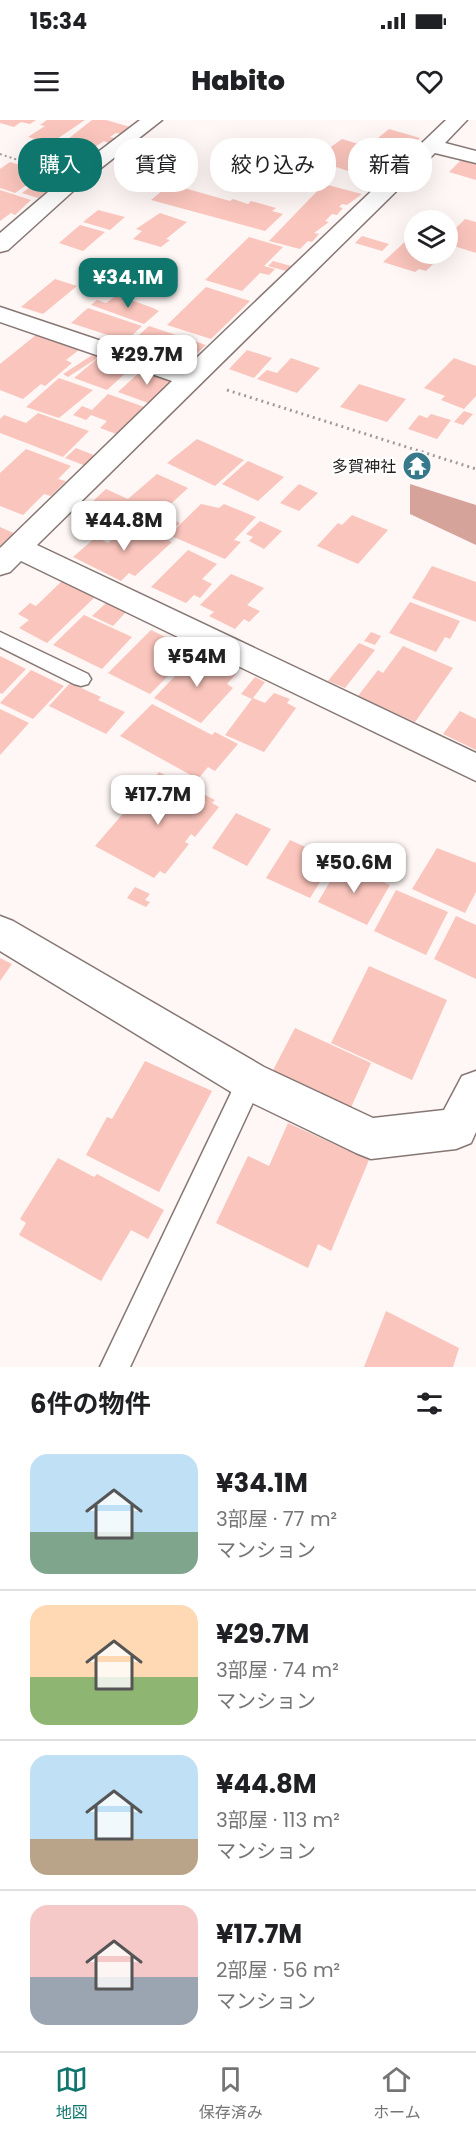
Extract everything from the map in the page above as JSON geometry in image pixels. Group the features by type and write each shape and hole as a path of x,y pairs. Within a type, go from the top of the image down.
{"street":[{"path":"102,158 152,120"},
{"path":"432,143 458,120"},
{"path":"432,147 476,158"},
{"path":"0,245 60,192"},
{"path":"382,192 9,557 476,768"},
{"path":"0,314 192,379"},
{"path":"0,932 250,1081 371,1139 456,1129 476,1090"}],"lane":[{"path":"0,639 81,679"},
{"path":"115,1367 250,1081"}],"path":[{"path":"0,154 18,160"},
{"path":"192,379 476,469"}],"shaded area":[{"path":"410,484 476,505 476,545 410,514"}],"building":[{"path":"0,120 36,120 30,124 21,122 14,127 0,123"},
{"path":"47,120 85,120 58,138 28,137 45,126 40,125"},
{"path":"92,120 106,120 130,127 121,134 116,133 110,137 115,138 108,143 102,142 102,138 69,138"},
{"path":"389,129 420,138 378,138"},
{"path":"342,139 348,141 348,171 336,167 336,143"},
{"path":"464,157 476,160 476,180 449,172"},
{"path":"10,162 18,164 18,191 15,193 0,188 0,169"},
{"path":"336,187 362,194 347,205 342,204 339,207 343,208 337,215 332,214 325,221 329,222 314,233 319,234 312,242 308,241 300,249 269,241 316,192 336,192"},
{"path":"0,190 31,200 15,215 11,213 0,221"},
{"path":"23,192 46,192 38,198"},
{"path":"160,192 198,192 230,201 233,199 248,204 251,201 276,208 272,211 283,214 265,231 151,200"},
{"path":"98,210 125,217 110,230 83,222"},
{"path":"160,213 187,222 166,239 170,240 161,247 133,239 142,231 136,229"},
{"path":"465,219 476,222 476,253 458,247 458,226"},
{"path":"80,225 105,232 83,251 59,243"},
{"path":"362,236 389,244 382,251 355,243"},
{"path":"249,237 283,247 264,266 275,269 269,275 260,273 242,291 205,280"},
{"path":"404,243 404,264 433,264 426,271 419,269 415,272 383,262"},
{"path":"273,261 291,266 286,271 268,266"},
{"path":"55,279 77,286 43,314 21,307"},
{"path":"206,287 250,301 211,339 167,325"},
{"path":"117,295 159,311 144,324 91,305 97,300 106,303"},
{"path":"88,308 142,326 126,341 71,323"},
{"path":"149,326 206,345 187,363 130,343"},
{"path":"36,335 79,350 66,360 72,363 45,386 41,384 23,399 0,390 0,364"},
{"path":"247,350 272,358 254,378 229,369"},
{"path":"97,352 102,355 68,377 63,374"},
{"path":"98,358 130,369 107,390 74,378"},
{"path":"291,358 320,368 297,393 257,379 267,370 277,373"},
{"path":"454,358 476,366 476,396 464,409 441,400 445,396 424,388"},
{"path":"143,369 175,380 151,404 118,392"},
{"path":"59,378 93,390 59,418 26,407"},
{"path":"359,384 406,399 387,422 340,407"},
{"path":"108,394 147,408 119,435 100,428 107,421 91,415 86,420 73,415 82,406 92,410"},
{"path":"464,411 473,414 463,425 454,422"},
{"path":"38,413 89,431 63,457 0,433 0,419 4,415 26,423"},
{"path":"431,414 451,420 437,439 408,429 419,415 427,418"},
{"path":"197,439 244,460 215,486 167,463"},
{"path":"76,448 96,456 86,466 65,458"},
{"path":"26,449 71,466 58,479 66,481 51,496 44,494 23,515 0,506 0,473"},
{"path":"248,461 284,477 258,501 222,484"},
{"path":"157,474 188,488 160,514 180,523 165,537 136,523 141,519 118,508 113,512 91,503 106,489 128,499"},
{"path":"299,484 318,493 299,511 280,503"},
{"path":"201,504 219,508 224,504 256,517 234,540 241,542 225,559 169,535"},
{"path":"100,509 119,519 112,525 93,515"},
{"path":"352,515 388,530 358,564 317,546 338,523 342,525"},
{"path":"260,521 282,531 264,549 249,541 253,537 246,534"},
{"path":"131,523 172,542 135,576 129,573 121,581 73,557 96,537 108,543"},
{"path":"0,527 16,534 0,549"},
{"path":"188,550 217,564 202,579 212,584 200,598 194,595 186,603 151,587"},
{"path":"432,566 476,582 476,622 412,598"},
{"path":"231,574 264,588 247,605 260,611 249,622 244,619 235,629 209,616 214,612 200,605"},
{"path":"63,580 96,596 47,643 19,628 29,620 18,614 30,603 36,606"},
{"path":"410,602 460,621 450,639 445,637 436,652 389,633"},
{"path":"106,603 126,612 113,626 92,616"},
{"path":"84,615 132,637 102,669 53,645"},
{"path":"151,630 182,645 166,662 177,667 150,694 108,673"},
{"path":"371,632 381,636 375,645 364,641"},
{"path":"359,643 375,650 345,688 328,681"},
{"path":"403,646 453,668 415,722 358,696 378,670 383,673"},
{"path":"196,654 236,674 227,684 233,688 201,723 154,698"},
{"path":"0,656 26,669 2,694 0,693"},
{"path":"31,670 64,686 33,719 0,703"},
{"path":"255,677 265,682 253,698 265,703 274,693 290,699 287,703 296,708 264,752 225,735 252,699 241,694"},
{"path":"70,683 101,697 98,700 125,712 106,734 49,706"},
{"path":"152,704 212,735 215,732 238,744 215,771 208,767 198,779 120,736"},
{"path":"0,709 29,723 0,755"},
{"path":"460,711 476,719 476,750 443,734"},
{"path":"159,772 215,800 212,803 219,807 195,837 191,834 185,842 189,844 165,874 160,871 154,878 95,846"},
{"path":"236,813 271,829 247,866 212,848"},
{"path":"290,840 334,860 310,898 266,878"},
{"path":"437,848 476,863 476,892 465,913 412,889"},
{"path":"341,863 390,885 367,925 318,902"},
{"path":"135,887 150,894 145,900 150,902 146,907 127,898"},
{"path":"396,890 448,912 426,955 374,931"},
{"path":"456,916 476,925 476,979 434,959"},
{"path":"0,958 12,964 0,981"},
{"path":"369,966 447,1000 412,1080 331,1043"},
{"path":"295,1028 371,1063 349,1112 271,1074"},
{"path":"145,1061 212,1091 159,1192 86,1155 107,1117 112,1119"},
{"path":"288,1123 369,1160 331,1251 318,1244 308,1268 216,1223 248,1156 269,1166"},
{"path":"58,1158 94,1177 97,1174 164,1210 148,1239 131,1230 101,1281 19,1235 26,1223 20,1219"},
{"path":"386,1311 459,1348 453,1367 364,1367"}],"place":[{"name":"多賀神社","path":"417,466"}]}
